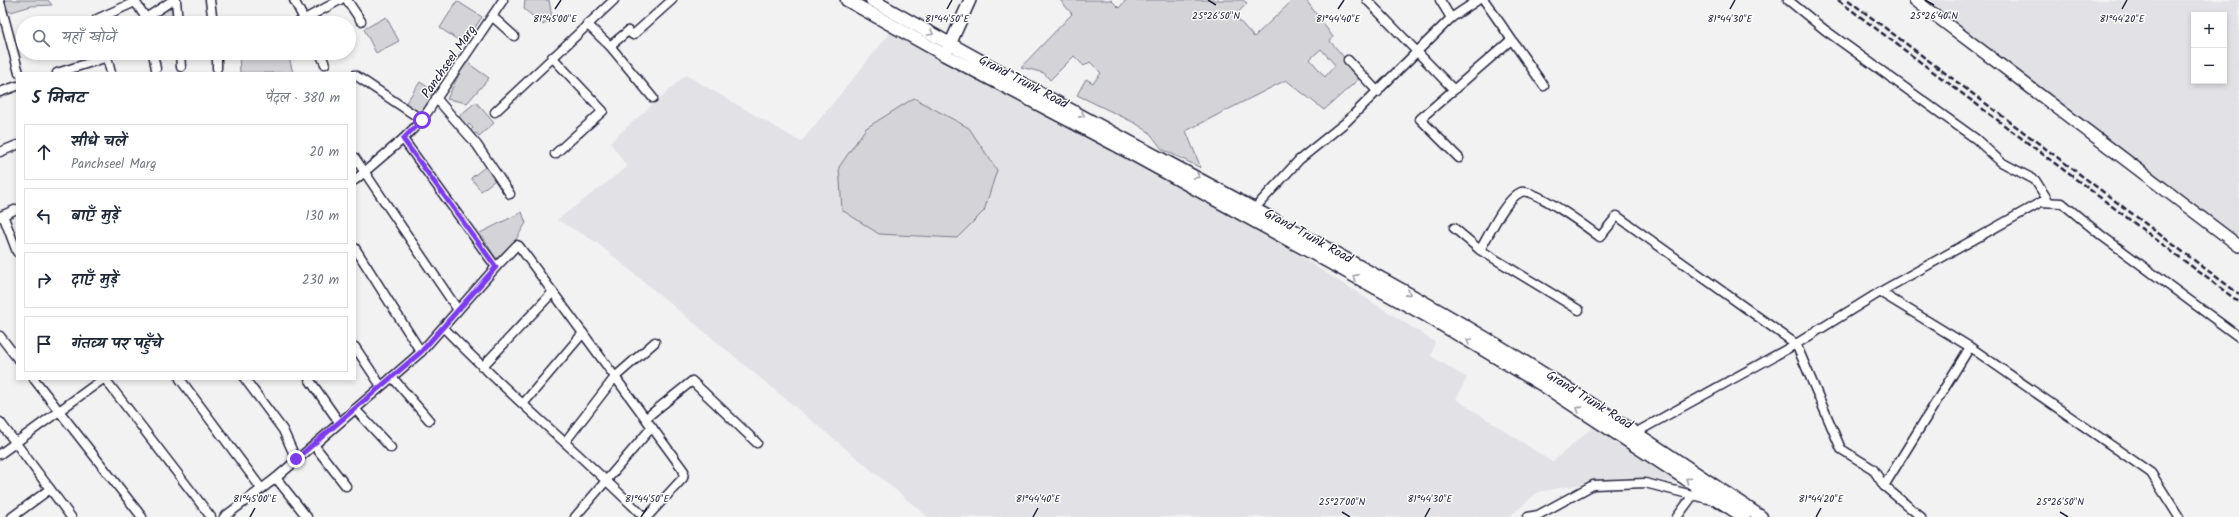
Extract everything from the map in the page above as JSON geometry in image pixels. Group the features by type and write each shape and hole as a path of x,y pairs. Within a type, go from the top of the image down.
{"highway":[{"name":"Grand Trunk Road","path":"847,0 948,50 1255,208 1417,298 1503,348 1635,433 1761,517"},
{"name":"Grand Trunk Road","path":"872,0 948,50 1121,148 1429,317 1541,384 1744,517"}],"main road":[{"path":"948,50 970,0"},
{"path":"1915,0 2239,246"}],"street":[{"path":"151,16 173,0"},
{"path":"176,0 177,16"},
{"path":"210,0 212,16"},
{"path":"294,0 301,16"},
{"path":"313,16 340,0"},
{"path":"347,0 361,21"},
{"name":"Panchseel Marg","path":"356,179 403,139 422,120 503,0"},
{"path":"495,112 614,0"},
{"path":"610,46 628,31 634,35 672,0"},
{"path":"1367,0 1454,90"},
{"path":"1440,0 1451,18"},
{"path":"1255,208 1299,160 1346,122 1418,54 1451,18 1478,0"},
{"path":"1484,0 1544,86"},
{"path":"1788,0 1825,30 1976,139 2001,162 2035,180 2050,202"},
{"path":"103,16 134,1 143,16"},
{"path":"0,2 3,28 19,72"},
{"path":"492,17 514,36"},
{"path":"587,24 610,46 653,98"},
{"path":"1459,158 1420,119 1511,40"},
{"path":"552,58 604,111 555,154"},
{"path":"60,72 93,60"},
{"path":"108,60 111,72"},
{"path":"154,60 156,69"},
{"path":"180,60 181,67"},
{"path":"216,60 217,68"},
{"path":"323,60 325,64"},
{"path":"1348,60 1378,92"},
{"path":"356,76 422,120"},
{"path":"0,92 16,86"},
{"path":"436,98 477,145 510,194"},
{"path":"403,139 496,267"},
{"path":"0,152 16,145"},
{"path":"356,159 458,310"},
{"path":"1480,250 1510,201 1521,192 1530,192 1541,198 1600,237 1618,216 1796,344 1841,449 1873,469 1884,486 1921,517"},
{"path":"1635,433 1796,344 1880,292 2041,202 2062,202 2102,236 2239,337"},
{"path":"16,209 2,216 16,250"},
{"path":"1454,228 1480,250 1578,310"},
{"path":"224,517 276,478 296,459 421,352 517,245 684,471 683,478 647,517"},
{"path":"356,250 421,352"},
{"path":"482,367 553,292"},
{"path":"1880,292 1970,347 2151,473 2179,517"},
{"path":"444,328 482,367 565,442 644,517"},
{"path":"523,404 583,333"},
{"path":"0,336 16,357"},
{"path":"565,442 615,377 655,342"},
{"path":"1884,486 1970,347"},
{"path":"356,348 381,386"},
{"path":"392,377 429,420"},
{"path":"35,380 142,517"},
{"path":"0,454 103,380"},
{"path":"105,380 211,517"},
{"path":"181,380 261,488"},
{"path":"246,380 283,430 296,459"},
{"path":"310,380 339,422"},
{"path":"646,418 692,382 757,443"},
{"path":"355,409 391,448"},
{"path":"0,422 71,517"},
{"path":"575,517 652,427"},
{"path":"314,445 346,486"},
{"path":"276,478 307,517"},
{"path":"1528,517 1538,515 1593,485 1645,483 1694,494 1724,503"},
{"path":"12,517 50,489"},
{"path":"1677,517 1694,494"}],"shaded area":[{"path":"0,0 48,0 52,5 31,6 11,12 5,10"},
{"path":"174,0 177,16 164,16 163,10"},
{"path":"525,0 549,0 552,18 543,25 524,9"},
{"path":"1060,0 1111,0 1119,8 1126,0 1243,0 1247,3 1235,16 1254,37 1293,0 1306,0 1333,37 1330,41 1361,77 1324,110 1286,80 1186,131 1201,168 1162,149 1149,132 1135,123 1077,95 1086,79 1093,83 1101,73 1090,62 1084,66 1074,56 1050,80 1044,73 1021,67 1072,14","holes":["1321,49 1335,65 1325,77 1310,59"]},
{"path":"1925,0 2239,0 2239,240 2030,78"},
{"path":"457,1 482,17 464,44 440,28"},
{"path":"386,17 399,41 376,53 364,29"},
{"path":"891,32 1265,234 1435,342 1431,356 1467,378 1456,399 1552,462 1593,427 1685,483 1621,477 1538,492 1509,517 928,517 596,242 557,220 627,167 610,142 686,75 801,142"},
{"path":"239,60 290,60 293,72 240,72"},
{"path":"465,61 489,78 467,103 447,99"},
{"path":"420,82 435,92 420,115 405,104"},
{"path":"914,98 969,128 997,170 984,211 957,238 879,234 842,210 839,167 866,128"},
{"path":"476,102 494,123 479,136 476,133 473,135 470,131 473,128 469,124 465,128 459,116"},
{"path":"489,164 499,177 481,191 471,178"},
{"path":"522,212 526,223 500,265 480,233"}],"railway":[{"path":"1838,0 2239,302"},
{"path":"1848,0 2239,294"}],"route":[{"path":"296,459 421,352 444,328 496,267 403,139 422,120"}]}
